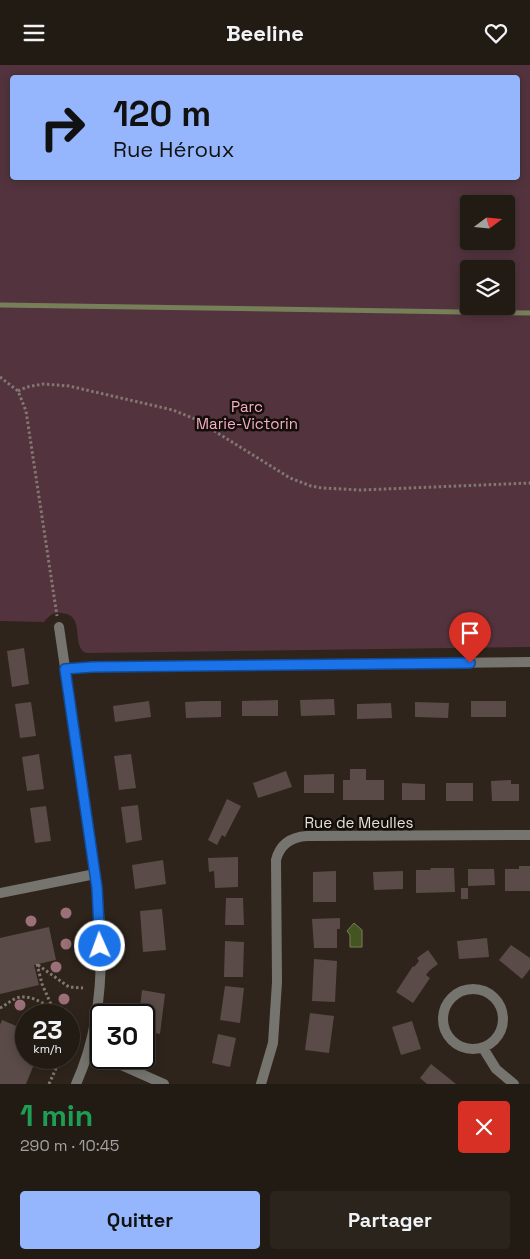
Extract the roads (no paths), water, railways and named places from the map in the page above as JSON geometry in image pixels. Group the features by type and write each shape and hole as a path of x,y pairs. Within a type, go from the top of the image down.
{"street":[{"path":"59,627 95,874 100,925 100,971 96,1014 89,1052 76,1084"},
{"path":"65,669 92,667 530,662"},
{"name":"Rue de Meulles","path":"261,1084 273,1043 277,982 276,860 279,851 285,843 294,838 307,836 530,835"},
{"path":"0,893 95,874"},
{"path":"478,988 487,991 496,997 503,1011 503,1026 499,1036 483,1048 463,1048 451,1039 444,1027 443,1016 445,1007 450,998 458,992 478,988"},
{"path":"483,1048 496,1069 514,1084"},
{"path":"130,1069 164,1084"}],"waterway":[{"path":"0,305 530,313"}],"park label":[{"name":"Parc Marie-Victorin","path":"247,414"}]}
